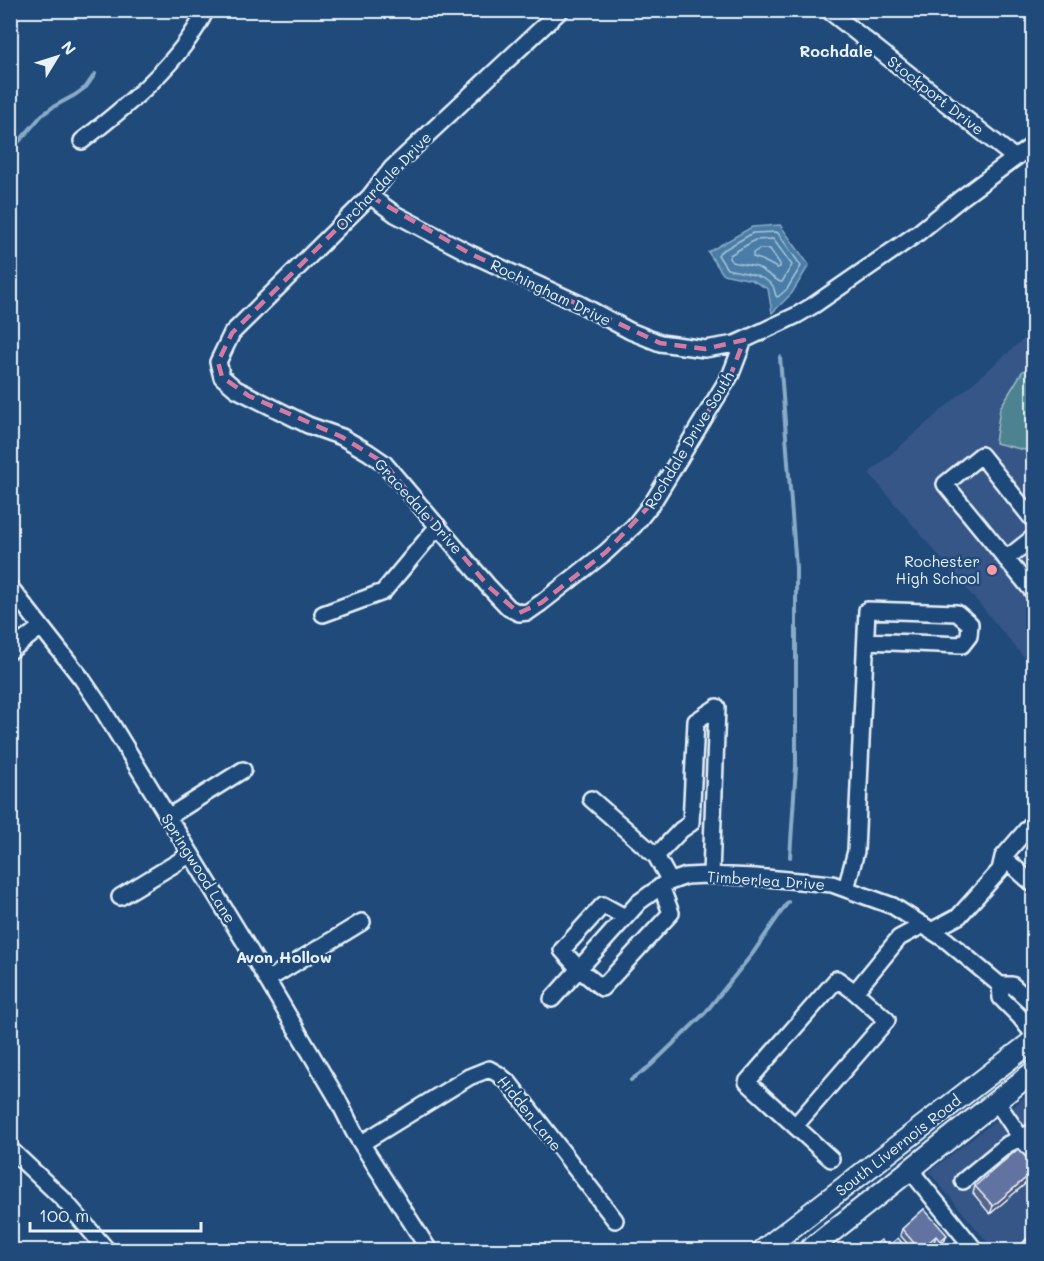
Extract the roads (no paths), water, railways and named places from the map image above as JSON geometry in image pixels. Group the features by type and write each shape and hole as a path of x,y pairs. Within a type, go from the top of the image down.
{"main road":[{"name":"South Livernois Road","path":"763,1251 1034,1040"},
{"path":"910,1171 903,1156 906,1150 995,1081 1007,1060"},
{"name":"South Livernois Road","path":"809,1251 1034,1071"},
{"path":"795,1251 822,1228 814,1211"}],"street":[{"path":"82,141 115,114 175,58 197,30 206,10"},
{"name":"Orchardale Drive","path":"218,362 232,333 370,196 392,168 561,10"},
{"name":"Stockport Drive","path":"828,10 1016,158"},
{"path":"744,340 814,305 918,233 1034,144"},
{"name":"Rochingham Drive","path":"370,196 395,214 469,253 579,304 630,331 660,343 705,349 735,344 744,340"},
{"name":"Rochdale Drive South","path":"519,613 528,612 541,603 606,552 634,526 654,502 731,374 744,340"},
{"name":"Gracedale Drive","path":"218,362 222,377 236,389 308,425 342,437 384,463 489,587 509,608 519,613"},
{"path":"1034,521 981,455 945,484 1034,593"},
{"path":"323,614 384,592 438,526"},
{"path":"1006,560 1034,537"},
{"name":"Springwood Lane","path":"10,587 101,707 267,980 337,1098 354,1132 429,1251"},
{"path":"846,889 856,851 867,610 957,613 970,624 969,636 962,645 866,641"},
{"path":"10,651 41,627"},
{"path":"656,856 681,830 691,824 696,721 717,707 711,875"},
{"path":"168,817 243,770"},
{"path":"591,799 656,856 671,913 602,988 579,969 562,950 603,905 625,917"},
{"path":"855,992 899,938 959,916 1000,870 1003,857 1028,838 1034,821"},
{"path":"120,897 190,854"},
{"path":"1003,857 1034,885"},
{"name":"Timberlea Drive","path":"552,999 639,902 665,884 686,876 711,875 832,884 893,906 946,940 1000,985 1012,985 1034,1005"},
{"path":"267,980 363,922"},
{"path":"795,1125 887,1020 837,979 747,1082 831,1159"},
{"name":"Timberlea Drive","path":"1000,985 1001,998 1034,1035"},
{"name":"Hidden Lane","path":"362,1143 469,1077 489,1069 510,1084 615,1220"},
{"path":"996,1101 1027,1135 1034,1153"},
{"path":"963,1180 1008,1144 1027,1135"},
{"path":"10,1149 63,1199 107,1251"},
{"path":"910,1171 975,1251"}],"water":[{"path":"780,225 809,265 792,293 772,313 768,289 752,280 723,274 708,252 752,227"}],"waterway":[{"path":"10,152 42,115 86,87 95,74"},
{"path":"780,357 796,568 796,766 790,857"},
{"path":"631,1080 650,1066 705,1013 753,953 788,902"}],"place":[{"name":"Rochester High School","path":"992,570"}],"district":[{"name":"Rochdale","path":"836,50"},
{"name":"Avon Hollow","path":"284,956"}]}
